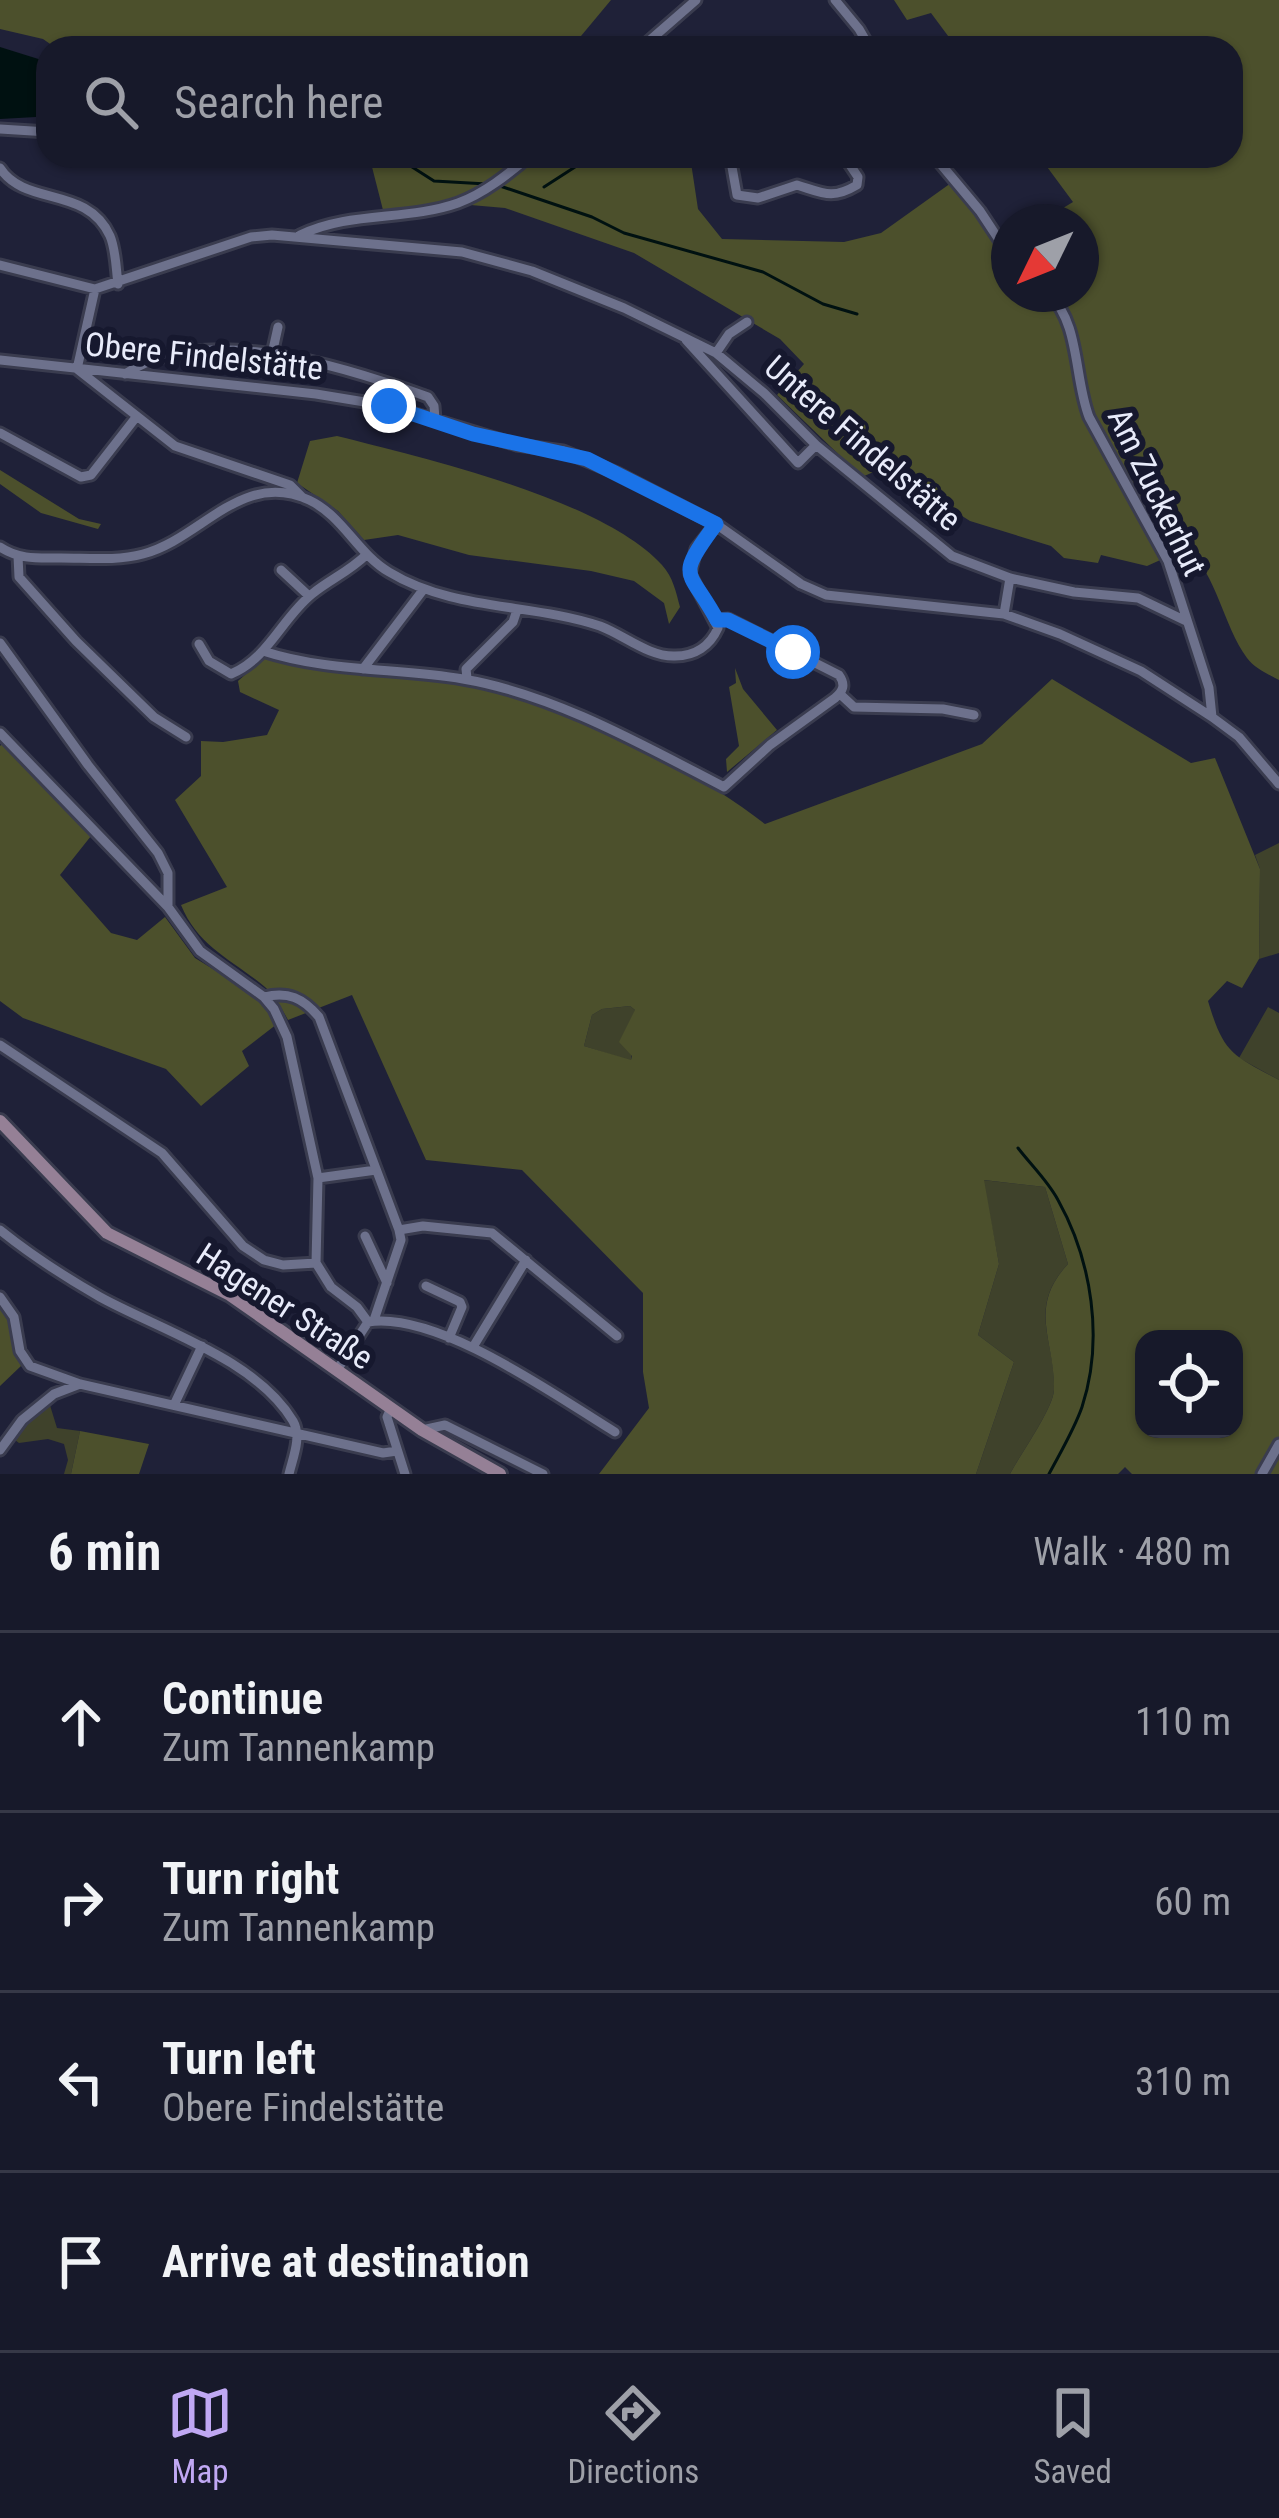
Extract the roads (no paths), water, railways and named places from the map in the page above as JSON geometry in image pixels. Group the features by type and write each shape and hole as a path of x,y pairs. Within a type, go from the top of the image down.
{"main road":[{"name":"Hagener Straße","path":"0,1121 107,1234 214,1286 422,1430 500,1474"}],"street":[{"path":"655,36 696,0"},
{"path":"835,0 864,36"},
{"path":"0,129 36,131"},
{"path":"0,168 16,184 77,204 101,220 112,240 118,284"},
{"path":"300,236 323,224 457,203 515,168"},
{"path":"732,168 736,194 758,197 797,184 820,195 842,194 857,184 852,168"},
{"path":"944,168 991,227"},
{"name":"Untere Findelstätte","path":"0,265 95,289 251,237 300,236 463,252 532,271 716,353 816,445 952,556 1010,578 1074,592 1138,598 1186,621"},
{"path":"95,289 77,369 175,446 290,485 336,518 386,571 424,590 597,625 649,650 680,656 714,638 717,620 690,574 696,549 716,524"},
{"name":"Am Zuckerhut","path":"1062,312 1080,393 1161,546 1209,688 1212,716"},
{"name":"Untere Findelstätte","path":"716,353 729,334 747,322"},
{"path":"272,354 278,327"},
{"name":"Untere Findelstätte","path":"683,336 798,464 816,445"},
{"path":"125,374 174,352 272,354 355,370 428,398 434,418"},
{"name":"Obere Findelstätte","path":"0,360 389,406 473,434 587,459 716,524 801,584 826,596 1004,614 1152,677 1239,737 1279,784"},
{"path":"0,433 81,477 92,475 137,416"},
{"path":"0,547 18,556 144,554 233,501 258,493 302,496"},
{"path":"199,644 208,661 231,674 263,651 309,596 366,555"},
{"path":"18,556 19,577 76,640 154,717 185,737"},
{"path":"281,570 309,596"},
{"path":"1004,614 1010,578"},
{"path":"363,670 424,590"},
{"path":"467,678 466,669 513,622 517,610"},
{"path":"263,651 363,670 467,678 623,735 724,787 770,745 839,694 844,681 728,620 717,620"},
{"path":"0,643 158,853 168,873 168,907"},
{"path":"839,694 854,707 974,715"},
{"path":"0,733 168,907 200,951 264,997 282,1022 318,1178 316,1263 331,1287 371,1321 473,1347 615,1432"},
{"path":"264,997 281,992 300,1000 319,1017 401,1240 371,1321 337,1370"},
{"path":"0,1045 162,1153 243,1246 264,1260 316,1263"},
{"path":"318,1178 376,1170"},
{"path":"399,1230 423,1226 492,1233 617,1336"},
{"path":"0,1230 101,1298 202,1346 257,1384 292,1420 298,1434 289,1474"},
{"path":"364,1236 387,1283"},
{"path":"473,1347 526,1260"},
{"path":"426,1286 460,1301 463,1307 449,1338"},
{"path":"0,1298 14,1316 26,1363 80,1384 383,1453 398,1451"},
{"path":"174,1405 202,1346"},
{"path":"0,1450 22,1420 54,1394 80,1384"},
{"path":"391,1408 387,1417 405,1474"},
{"path":"422,1430 445,1425 543,1474"},
{"path":"1262,1474 1279,1444"}],"waterway":[{"path":"414,168 434,181 487,184"},
{"path":"544,187 573,168"},
{"path":"500,186 592,217 624,233 763,272 823,304 857,314"},
{"path":"1018,1148 1049,1186 1070,1224 1091,1301 1089,1381 1079,1416 1049,1474"}]}
